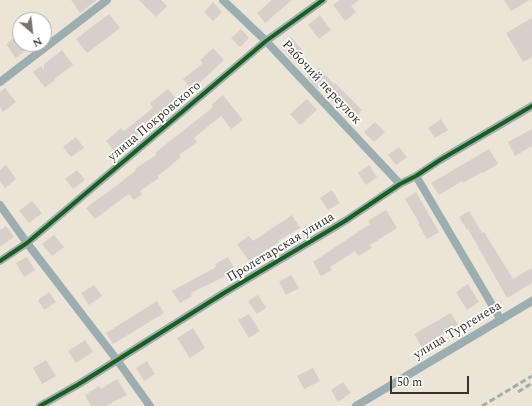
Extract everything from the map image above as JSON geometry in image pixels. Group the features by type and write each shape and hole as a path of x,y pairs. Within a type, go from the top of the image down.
{"street":[{"path":"0,82 107,0"},
{"name":"Рабочий переулок","path":"223,0 266,42 400,184"},
{"name":"улица Покровского","path":"0,261 27,243 266,42 323,0"},
{"name":"Пролетарская улица","path":"40,406 224,293 345,222 400,184 416,176 440,160 532,106"},
{"path":"416,176 501,320"},
{"path":"0,205 150,406"},
{"name":"улица Тургенева","path":"356,406 532,301"}],"building":[{"path":"71,0 97,0 80,13"},
{"path":"139,0 161,0 167,6 156,17"},
{"path":"272,0 292,0 265,23 257,13"},
{"path":"340,0 359,0 351,6 356,12 345,21 333,5"},
{"path":"504,0 530,0 511,11"},
{"path":"213,2 222,12 213,21 204,12"},
{"path":"109,14 120,28 87,53 76,39"},
{"path":"320,15 331,30 319,39 308,25"},
{"path":"532,18 532,57 523,62 506,33"},
{"path":"241,29 249,38 240,47 231,38"},
{"path":"291,37 303,51 292,60 280,46"},
{"path":"12,39 12,52 24,52 16,58 6,44"},
{"path":"213,48 224,60 192,90 183,79 203,63 200,60"},
{"path":"62,50 73,65 44,88 33,72 41,66 44,70 44,64"},
{"path":"319,68 362,110 352,121 341,110 342,108 321,87 318,89 308,78"},
{"path":"5,88 16,102 3,112 0,107 0,92"},
{"path":"168,89 177,100 149,123 151,125 115,152 106,141 121,128 124,131 153,108 150,103"},
{"path":"223,95 243,120 231,129 221,116 194,138 197,142 179,155 181,157 158,176 159,178 140,191 142,194 134,200 129,194 95,219 86,208 120,183 136,170 135,169 156,155 155,153 213,107 211,105"},
{"path":"307,99 317,110 300,125 290,114"},
{"path":"441,119 448,130 435,138 428,128"},
{"path":"375,122 385,132 374,142 364,132"},
{"path":"532,129 532,146 515,156 508,142"},
{"path":"76,137 84,148 71,157 63,147"},
{"path":"399,147 407,157 396,165 388,155"},
{"path":"489,149 498,164 463,183 462,181 439,195 431,183"},
{"path":"6,165 16,179 5,188 0,181 0,170"},
{"path":"369,165 377,177 366,185 358,173"},
{"path":"77,170 85,180 73,189 65,179"},
{"path":"332,190 340,203 328,210 320,198"},
{"path":"416,192 439,232 427,239 405,199"},
{"path":"32,201 42,213 29,223 19,211"},
{"path":"386,210 397,228 370,245 372,248 358,256 355,251 330,267 332,270 321,276 313,262 370,224 368,221"},
{"path":"469,211 513,279 532,268 532,283 507,298 468,229 467,230 459,217"},
{"path":"292,215 300,228 249,261 237,244 249,236 253,241"},
{"path":"6,226 14,237 0,247 0,230"},
{"path":"54,235 64,247 52,256 42,244"},
{"path":"27,257 35,270 24,277 16,263"},
{"path":"228,257 236,271 191,293 192,296 180,303 172,291 216,267 215,264"},
{"path":"291,275 299,288 286,295 279,282"},
{"path":"468,284 479,302 467,310 456,292"},
{"path":"94,285 102,296 89,305 81,293"},
{"path":"49,292 56,302 44,310 38,300"},
{"path":"258,295 266,308 257,314 248,301"},
{"path":"157,301 164,313 113,344 106,333"},
{"path":"451,313 459,326 443,335 442,334 422,347 414,334"},
{"path":"249,314 260,331 249,338 238,320"},
{"path":"193,328 205,348 190,358 177,338"},
{"path":"85,340 93,352 76,363 68,351"},
{"path":"46,360 56,376 42,384 33,368"},
{"path":"147,361 155,374 144,381 136,368"},
{"path":"313,368 320,381 304,389 297,376"},
{"path":"117,379 127,395 106,406 91,406 85,395 99,386 101,389"},
{"path":"343,382 351,393 338,402 331,390"}],"railway":[{"path":"482,406 532,376"},
{"path":"518,392 532,383"}],"cycle path":[{"path":"0,261 27,243 266,41 323,0"},
{"path":"40,406 79,384 224,293 345,221 400,184 416,176 440,160 532,106"}]}
